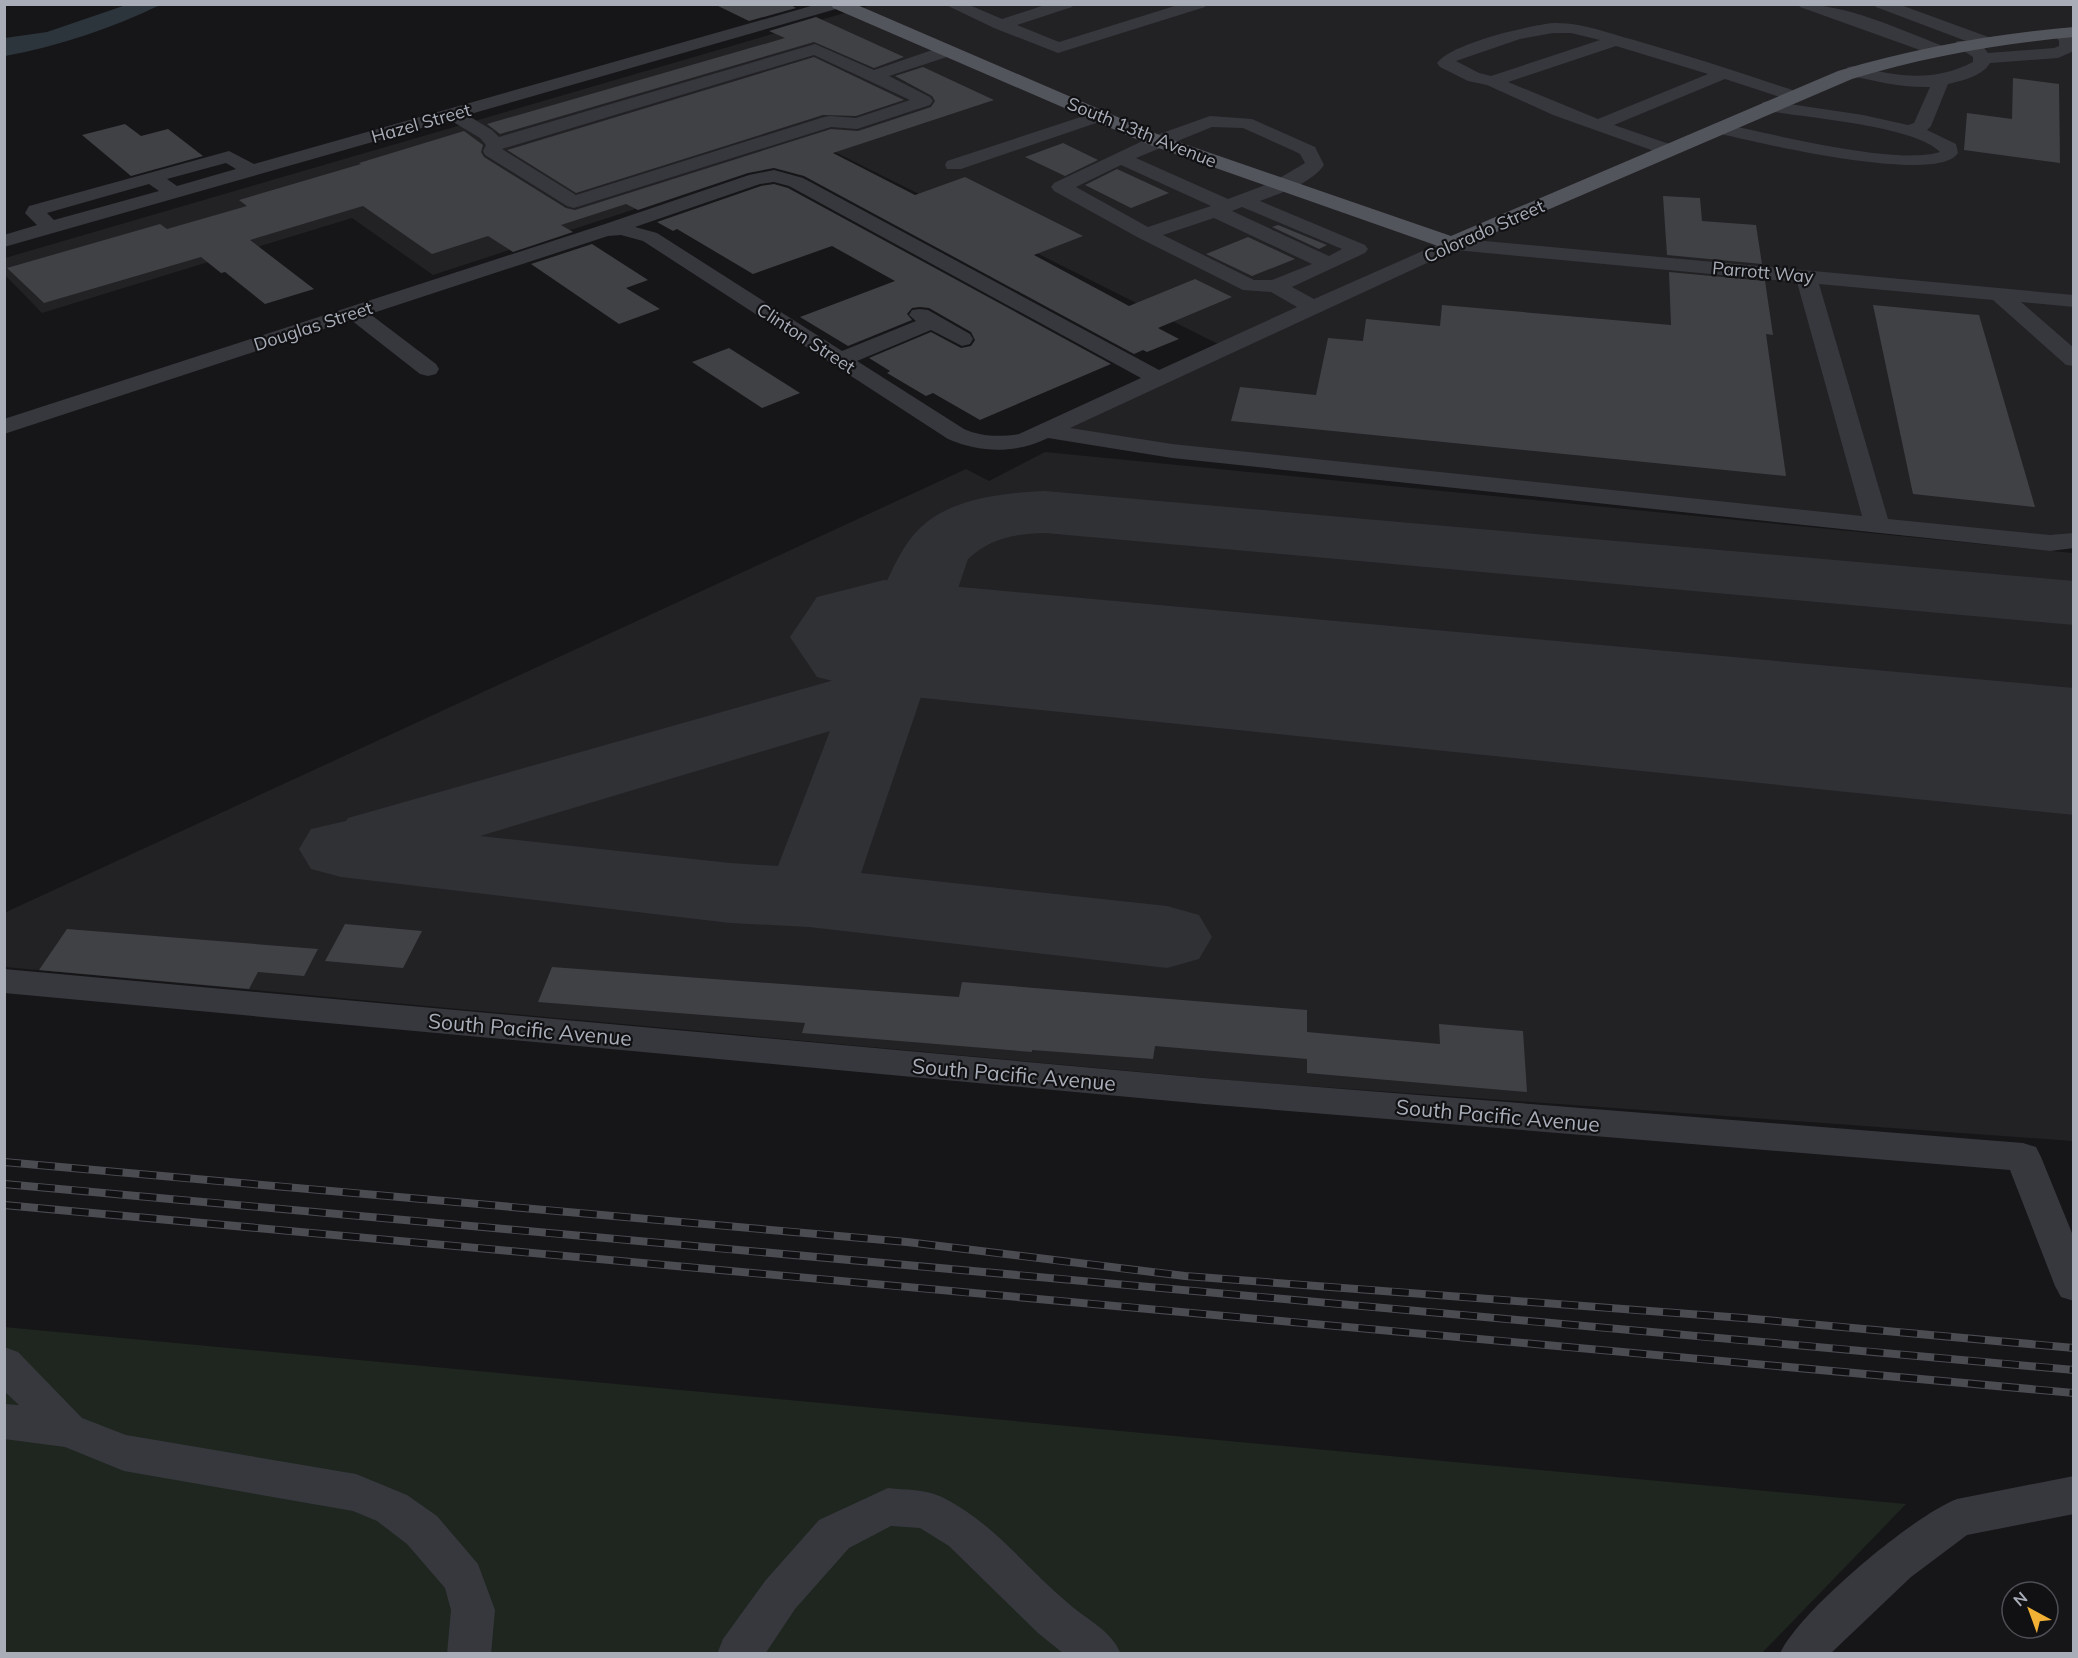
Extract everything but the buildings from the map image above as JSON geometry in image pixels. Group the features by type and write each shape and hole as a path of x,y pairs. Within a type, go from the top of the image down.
{"main road":[{"name":"South 13th Avenue","path":"838,4 1157,141 1452,244"},
{"name":"Colorado Street","path":"1452,244 1854,71 1889,60 1964,45 1984,50 2067,33"}],"street":[{"name":"Hazel Street","path":"4,242 838,4"},
{"path":"952,4 1058,48 1199,4"},
{"path":"971,13 998,4"},
{"path":"1000,25 1066,4"},
{"path":"1806,4 1937,50"},
{"path":"1854,71 1917,84 1963,76 1981,65 1984,50 1882,4"},
{"path":"1135,5 1163,16"},
{"path":"1668,150 1559,111 1492,81 1474,77 1446,63 1451,57 1528,32 1556,28 1581,30 1725,73 1792,96"},
{"path":"1029,37 1050,31"},
{"path":"1492,81 1617,40"},
{"path":"815,49 924,101 857,124 830,121 574,202 492,151 495,144 815,49"},
{"path":"873,76 947,51"},
{"path":"1598,125 1725,73"},
{"path":"1908,131 1922,126 1940,85 1936,82"},
{"path":"1719,128 1881,158 1931,160 1945,158 1949,153 1949,148 1942,143 1908,131 1769,106"},
{"path":"453,114 486,134 495,144"},
{"path":"954,165 1099,116"},
{"path":"1146,234 1228,206 1304,174 1316,165 1308,151 1246,123 1210,121 1157,141 1061,187 1146,234 1250,286 1275,286 1329,264 1358,249 1228,206"},
{"path":"51,228 35,213 36,210 229,157 252,171"},
{"path":"1121,158 1228,206 1329,264"},
{"name":"Douglas Street","path":"4,427 614,229 756,178 774,176 796,182 1159,379"},
{"path":"152,177 174,193"},
{"name":"Clinton Street","path":"614,229 650,237 956,434 973,442 992,444"},
{"name":"Parrott Way","path":"1452,244 2073,301"},
{"name":"Colorado Street","path":"992,444 1025,440 1452,244"},
{"path":"1806,276 1877,525"},
{"path":"1275,286 1314,307"},
{"path":"1999,294 2073,360"},
{"path":"354,312 428,369"},
{"path":"840,360 927,319 962,339"},
{"path":"1045,431 1172,451 2050,543 2073,540"},
{"name":"South Pacific Avenue","path":"4,981 1216,1092 2023,1158 2073,1286"},
{"path":"4,1364 68,1430"},
{"path":"4,1422 68,1430 124,1454 356,1493 392,1508 422,1530 463,1578 473,1610 468,1653"},
{"path":"1802,1653 1822,1630 1896,1563 1957,1518 2073,1495"},
{"path":"740,1653 780,1595 834,1534 888,1507 926,1510 964,1532 1053,1618 1099,1653"}],"shaded area":[{"path":"126,5 160,5 84,36 5,56 5,38 47,32"},
{"path":"872,5 2073,5 2073,544 1042,437 1232,351 825,147 433,275 352,218 42,313 5,275 5,258"},
{"path":"1045,452 2073,553 2073,1141 1239,1081 5,967 4,913 966,469 989,481"},
{"path":"4,1327 1906,1504 1762,1653 5,1653"}],"taxiway":[{"path":"884,690 933,557 943,544 968,526 1013,514 1045,512 2074,603"},
{"path":"378,838 884,690"},
{"path":"809,897 884,690"},
{"path":"341,849 730,893 809,897"},
{"path":"809,897 1167,937"}],"runway":[{"path":"884,637 2074,752"}],"railway":[{"path":"4,1162 907,1242 1185,1276 1743,1318 2074,1348"},
{"path":"4,1184 2074,1370"},
{"path":"4,1205 2074,1393"}]}
